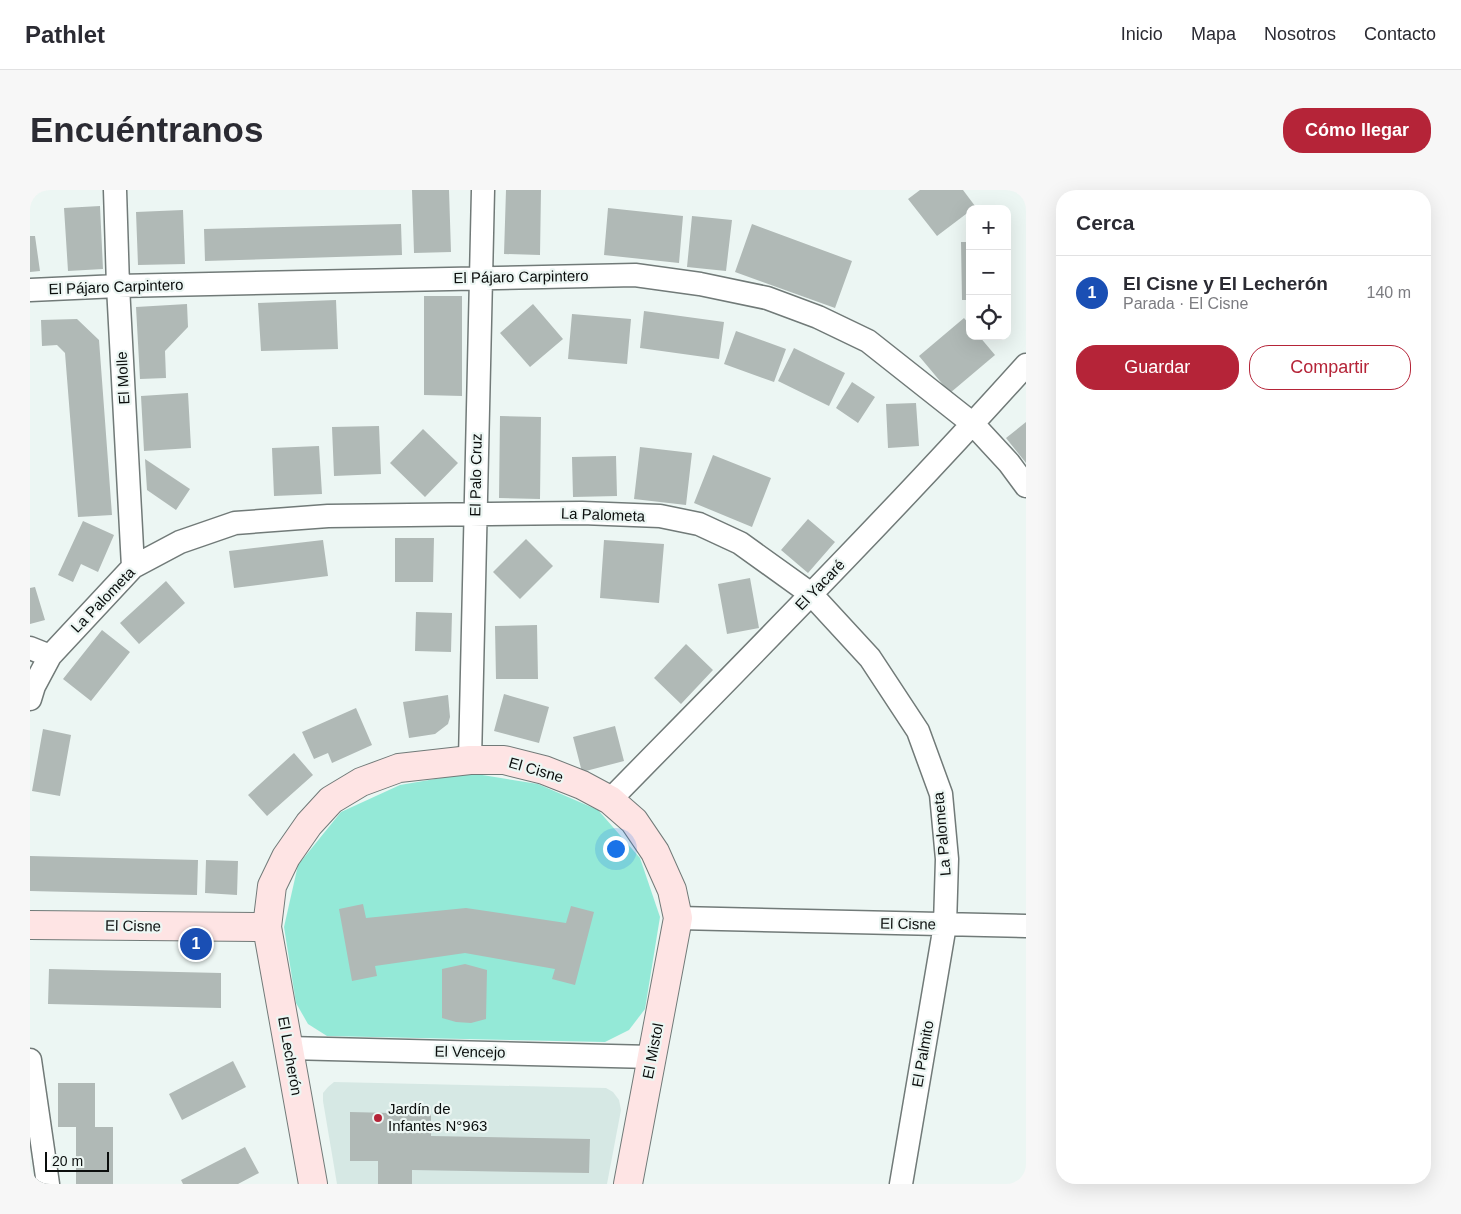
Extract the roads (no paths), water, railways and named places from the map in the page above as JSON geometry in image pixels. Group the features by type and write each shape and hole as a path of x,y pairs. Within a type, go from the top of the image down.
{"street":[{"name":"El Molle","path":"115,190 118,286 134,567"},
{"name":"El Palo Cruz","path":"470,760 483,190"},
{"name":"El Pájaro Carpintero","path":"30,290 118,286 635,275 700,284 767,298 818,317 868,341 973,424 1009,462 1026,486"},
{"name":"El Yacaré","path":"610,800 811,594 973,424 1026,365"},
{"name":"La Palometa","path":"30,699 40,652 134,567 180,542 235,523 328,516 611,514 660,516 699,524 740,543 811,594 870,658 918,731 941,794 948,859 945,924"},
{"name":"El Cisne","path":"30,925 267,927 272,886 286,857 309,824 331,800 361,782 399,768 470,760 504,760 544,770 582,784 610,800 634,821 656,852 672,890 678,918 1026,926"},
{"name":"El Mistol","path":"628,1184 678,918"},
{"name":"El Palmito","path":"901,1184 945,924"},
{"name":"El Lecherón","path":"267,927 313,1184"},
{"name":"El Vencejo","path":"288,1048 652,1057"},
{"path":"30,1060 48,1184"}],"place":[{"name":"El Cisne y El Lecherón","path":"196,944"},
{"name":"Jardín de Infantes N°963","path":"378,1118"}]}
